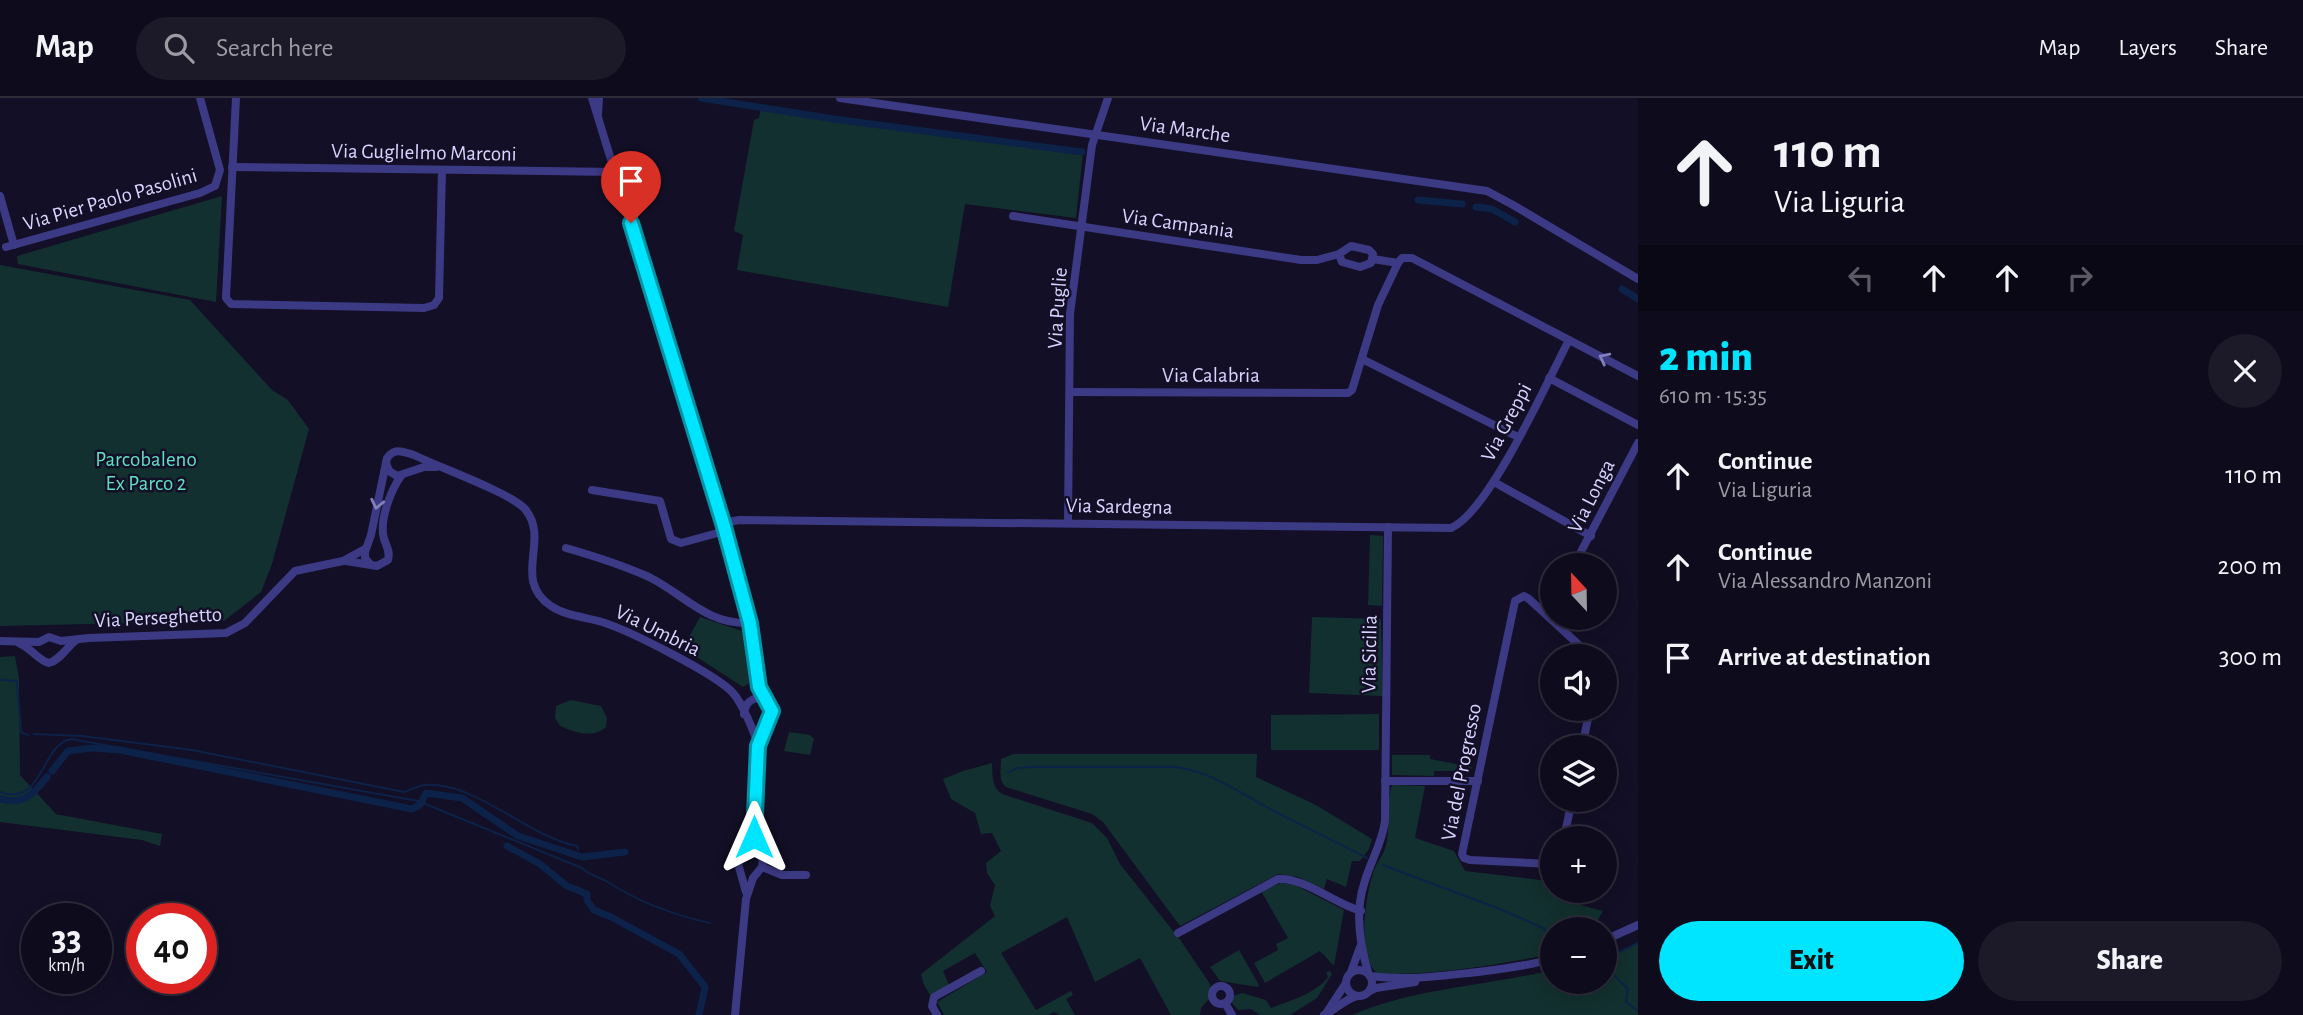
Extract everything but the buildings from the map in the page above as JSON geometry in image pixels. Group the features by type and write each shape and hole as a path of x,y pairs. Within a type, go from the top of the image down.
{"street":[{"name":"Via Pier Paolo Pasolini","path":"0,196 10,246 200,193 215,186 220,170 200,98"},
{"path":"236,98 226,298 228,303 424,308 434,305 439,298 442,170"},
{"path":"592,98 724,527 750,623 759,687 772,711 758,746 754,803 754,843 763,857 746,899"},
{"path":"598,98 598,117"},
{"name":"Via Marche","path":"840,98 1483,190 1498,195 1638,279"},
{"name":"Via Puglie","path":"1069,523 1070,314 1096,135 1108,98"},
{"name":"Via Guglielmo Marconi","path":"232,167 616,172"},
{"name":"Via Campania","path":"1013,216 1301,260 1317,260 1339,254 1351,246 1369,250 1373,259"},
{"name":"Via Campania","path":"1339,254 1342,262 1354,267 1366,267 1373,259"},
{"name":"Via Campania","path":"1373,259 1398,263 1402,258 1412,258 1638,376"},
{"path":"1398,263 1378,305 1362,359 1518,437"},
{"name":"Via Greppi","path":"1494,482 1569,340"},
{"name":"Via Calabria","path":"1071,393 1350,392 1362,359"},
{"path":"1549,378 1638,425"},
{"name":"Via Longa","path":"1581,553 1638,443"},
{"path":"406,453 412,464 394,486 383,530 390,554 386,563 377,566 370,564 365,558 366,548 386,463 393,452 406,453 438,467"},
{"path":"386,463 390,473 405,474 424,467 438,467"},
{"name":"Via Umbria","path":"438,467 510,498 525,509 535,532 531,572 541,598 557,609 603,622 634,636 720,682 733,693 758,746"},
{"path":"1494,482 1591,536"},
{"name":"Via Sardegna","path":"592,490 660,501 671,539 681,543 739,520 1451,528 1462,523 1494,482"},
{"name":"Via Sicilia","path":"1360,947 1363,884 1384,832 1388,527"},
{"path":"366,548 376,541 386,544"},
{"name":"Via Perseghetto","path":"56,639 226,633 245,623 295,571 343,561 366,548"},
{"path":"566,548 649,577 695,605 705,615 736,624 750,623"},
{"name":"Via Perseghetto","path":"343,561 370,564"},
{"name":"Via del Progresso","path":"1540,609 1524,596 1518,597 1512,606 1463,847 1464,858 1470,860 1540,863"},
{"path":"1564,630 1578,644"},
{"path":"0,641 15,641 39,642 47,638 56,639 61,646 60,656 54,662 47,663 41,660 37,653 15,641"},
{"name":"Via Perseghetto","path":"60,656 66,647 76,640"},
{"path":"37,653 39,642"},
{"path":"759,687 746,718 758,726 768,723"},
{"path":"733,693 768,702"},
{"path":"1385,781 1478,781"},
{"path":"735,1015 746,899 737,860 749,836 754,803"},
{"path":"742,849 758,849"},
{"path":"741,870 748,874 759,869 782,875 806,875"},
{"path":"1178,933 1278,879 1294,881 1361,911"},
{"path":"1617,935 1638,925"},
{"path":"1324,1015 1346,983 1360,947"},
{"path":"1360,947 1372,984 1365,994"},
{"path":"1351,972 1360,970 1386,979 1425,979 1523,967 1540,962"},
{"path":"937,1015 932,1006 934,997 981,971"},
{"path":"1324,1015 1336,1010 1351,998 1376,988 1410,984 1425,979"},
{"path":"1346,983 1349,991 1365,994"},
{"path":"1225,1003 1232,1015"}],"green space":[{"path":"761,109 1083,152 1076,218 965,204 948,307 737,270 743,235 734,231 754,120 759,118"},
{"path":"222,196 216,302 18,264 17,256"},
{"name":"Parcobaleno Ex Parco 2","path":"0,265 190,300 272,390 288,400 309,429 272,564 261,592 224,621 0,626"},
{"path":"1370,535 1383,536 1382,606 1368,605"},
{"path":"700,617 742,631 749,683 743,687 683,648"},
{"path":"1312,617 1381,619 1383,696 1309,693"},
{"path":"15,656 19,678 20,775 56,814 162,834 160,846 142,840 0,822 0,657"},
{"path":"571,700 601,706 607,718 606,727 589,734 560,726 555,718 556,706"},
{"path":"1379,714 1379,750 1271,750 1271,715"},
{"path":"789,732 810,735 814,739 810,755 784,751"},
{"path":"1013,754 1257,754 1256,777 1316,805 1372,839 1369,849 1360,861 1352,861 1346,887 1327,879 1324,889 1298,877 1278,874 1180,926 1103,822 1092,814 1003,784 1001,759"},
{"path":"1392,755 1430,755 1430,759 1472,767 1470,771 1434,771 1434,776 1392,775"},
{"path":"992,763 994,784 1002,794 1092,823 1107,838 1120,864 1181,941 1210,984 1210,998 1201,1008 1200,1015 1171,1015 1140,958 1095,982 1067,917 1001,953 1036,1010 1071,991 1073,995 1066,999 1075,1015 1060,1015 1054,1012 1048,1015 944,1015 937,1002 987,972 975,953 943,971 949,985 930,995 921,974 995,916 990,906 995,885 987,873 986,863 1001,851 992,833 981,834 975,813 951,799 943,779"},
{"path":"1392,785 1425,786 1415,838 1454,851 1465,871 1540,880 1540,903 1573,903 1603,911 1600,917 1540,917 1540,956 1422,973 1378,974 1371,966 1367,954 1364,925 1374,870 1386,845"},
{"path":"1281,883 1295,885 1344,910 1334,966 1320,951 1265,983 1254,963 1278,950 1276,944 1288,938 1261,891"},
{"path":"1638,942 1638,1015 1352,1015 1426,993 1540,972 1540,994 1617,994 1617,954"},
{"path":"1239,950 1258,987 1220,981 1210,967"},
{"path":"1330,971 1332,974 1317,998 1290,1015 1260,1015 1251,1009 1238,1010 1231,1002 1233,996 1242,993 1266,1000 1271,1008 1317,988 1328,977 1326,972"}],"waterway":[{"path":"701,98 834,119 1082,152"},
{"path":"1418,200 1462,204"},
{"path":"1476,207 1492,209 1515,222"},
{"path":"1622,289 1638,299"},
{"path":"0,680 17,681 21,732 28,735"},
{"path":"34,734 82,736 192,750 404,792 425,785 444,786 463,791 539,832 577,846 578,849"},
{"path":"0,792 14,794 25,791 34,783 53,752 71,739 418,801 582,868 656,906 710,923"},
{"path":"52,771 68,751 92,748 120,750 412,809 420,805 426,793 462,798 518,836 582,857 625,852"},
{"path":"1008,773 1017,768 1032,767 1187,769 1218,780 1367,858"},
{"path":"0,799 16,801 27,797 47,777"},
{"path":"507,846 540,864 567,886 587,894 587,900 594,910 679,954 705,987 699,1015"},
{"path":"1383,865 1540,927"},
{"path":"1617,953 1638,943"},
{"path":"1617,978 1628,989 1626,1002 1638,1011"}],"route":[{"path":"631,223 723,523 750,623 759,687 772,711 758,746 754,837"}]}
